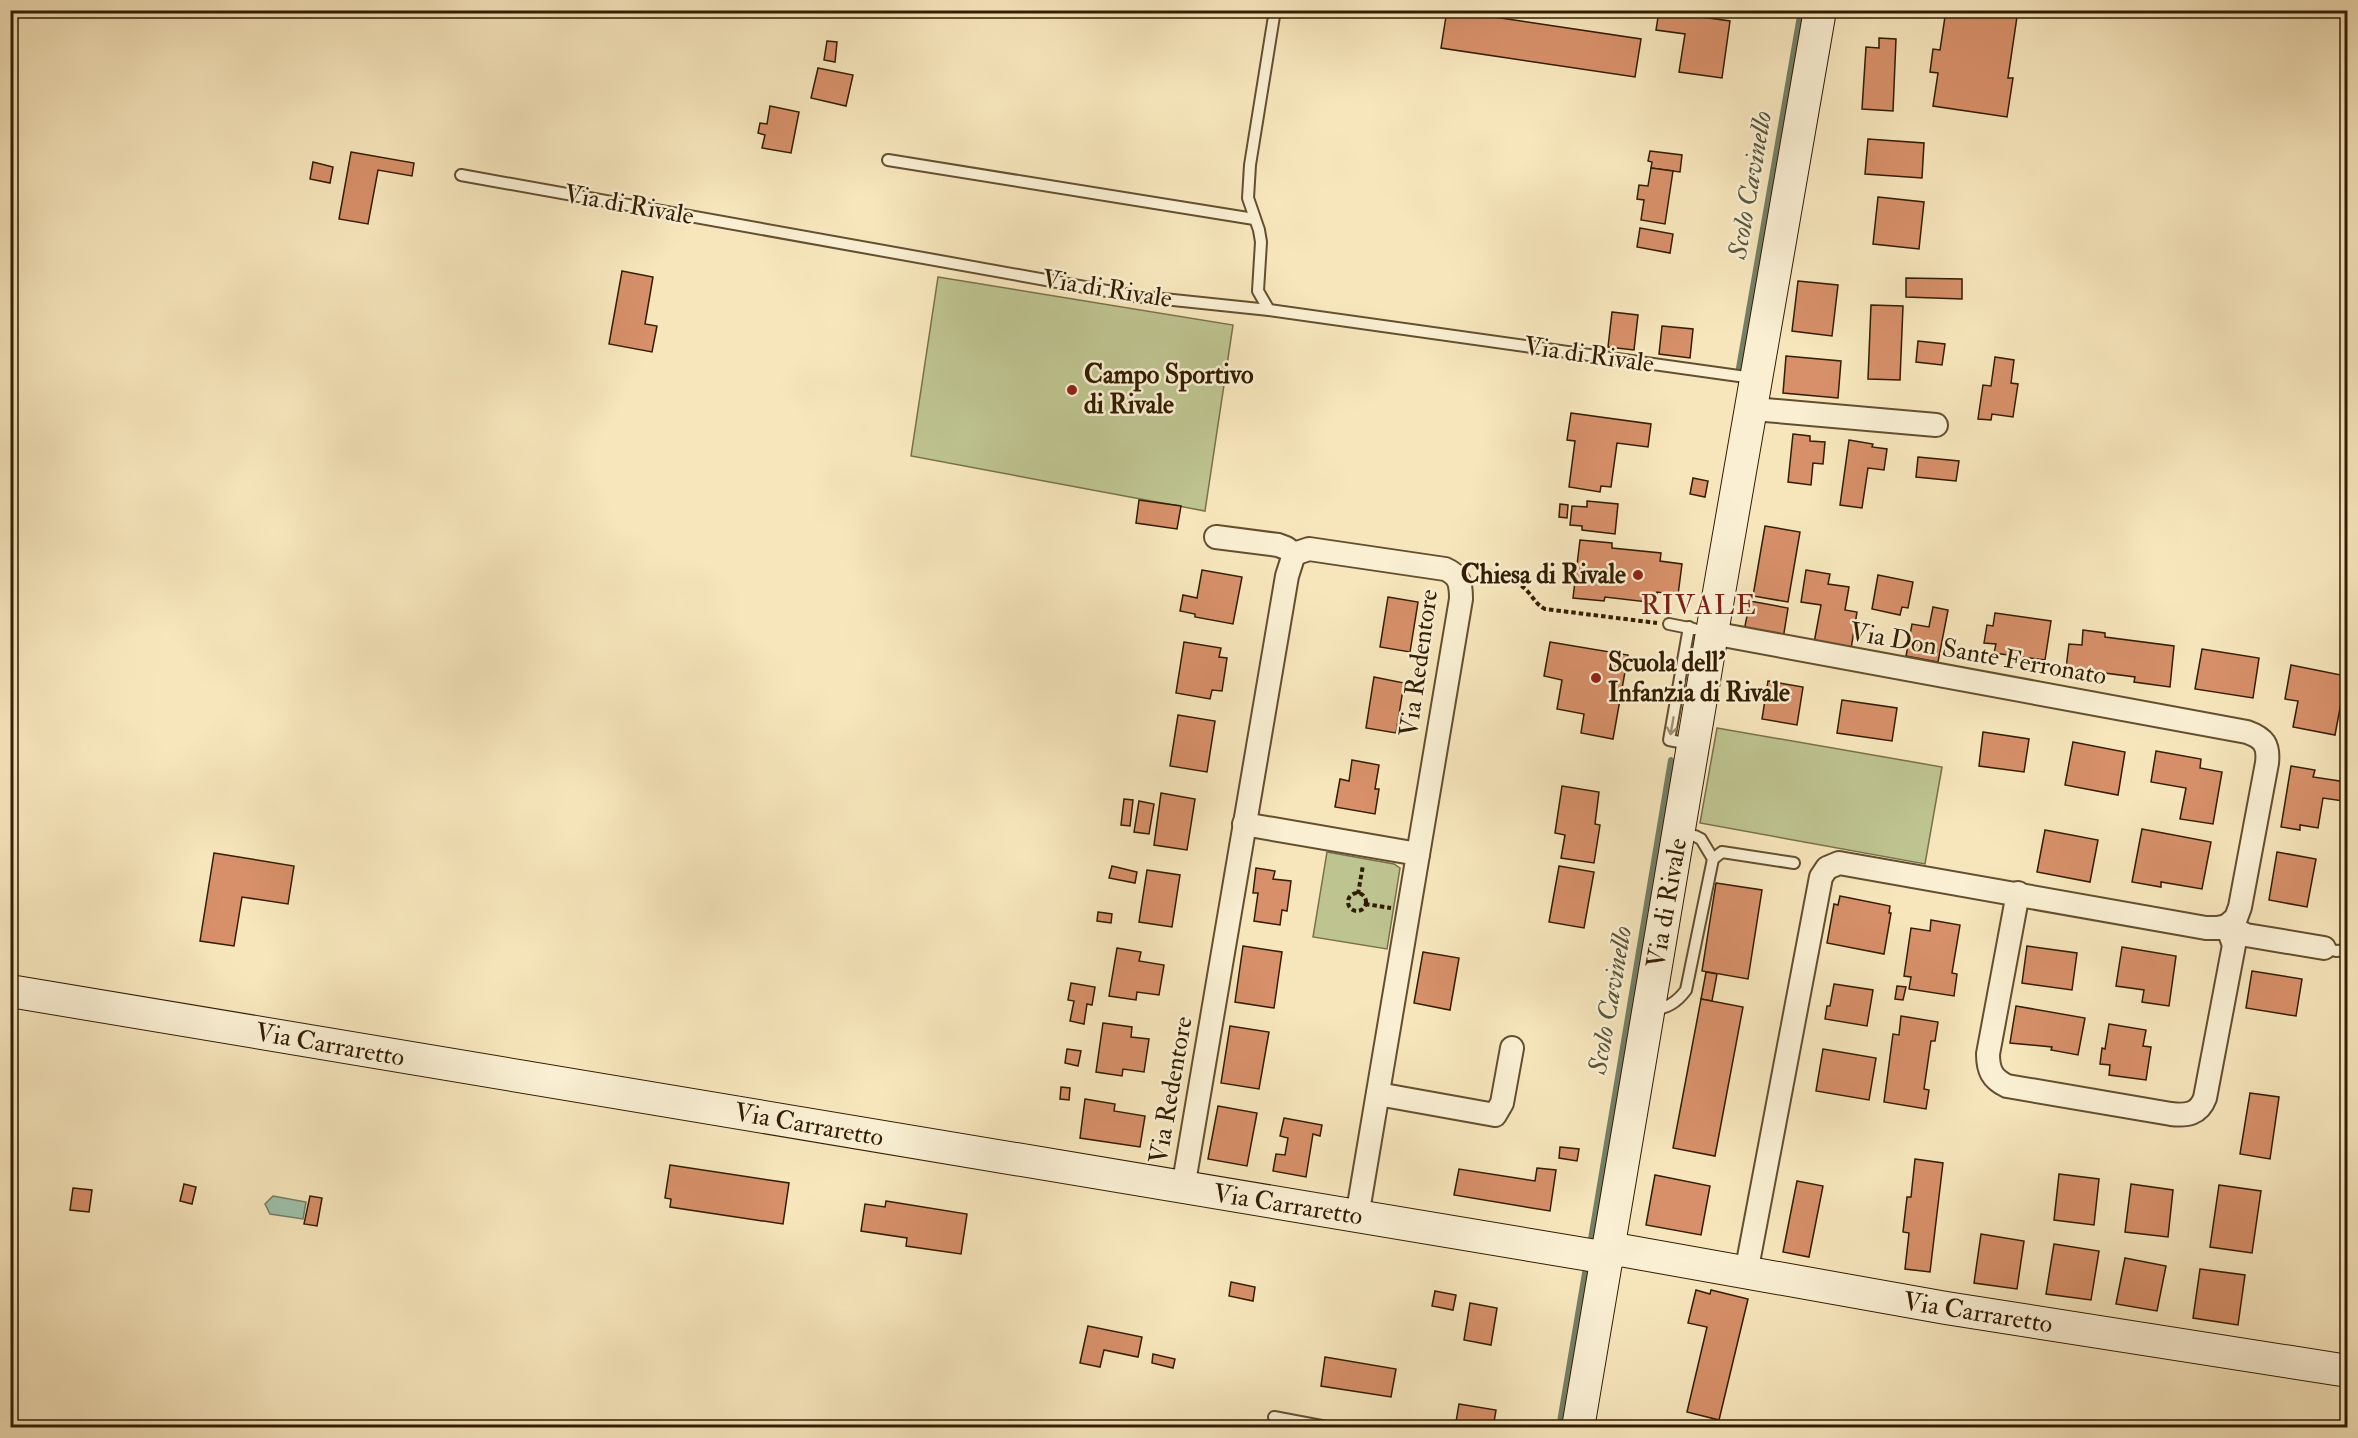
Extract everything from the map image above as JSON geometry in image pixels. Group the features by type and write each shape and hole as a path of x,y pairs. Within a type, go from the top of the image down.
{"street":[{"name":"Via di Rivale","path":"1578,1428 1650,1009 1687,835 1700,630 1754,393 1820,10"},
{"path":"1754,393 1765,410 1936,425"},
{"name":"Via Redentore","path":"1216,537 1278,545 1294,554"},
{"name":"Via Redentore","path":"1294,554 1309,549 1452,571 1459,580 1461,600 1357,1217"},
{"name":"Via Redentore","path":"1183,1188 1287,576 1294,554"},
{"name":"Via Don Sante Ferronato","path":"1700,630 2247,732 2258,736 2266,743 2267,763 2240,908 2236,918 2228,926"},
{"path":"1244,824 1418,854"},
{"path":"1746,1273 1821,877 1827,868 1839,863 2206,928 2228,926 2246,935 2324,948"},
{"path":"2018,893 1988,1054 1988,1066 1992,1075 1998,1082 2007,1086 2182,1116 2202,1107 2205,1098 2234,945 2228,926"},
{"name":"Via Carraretto","path":"10,991 1357,1217 1746,1273 1958,1310 2348,1371"},
{"path":"1378,1094 1495,1114 1502,1103 1512,1048"}],"lane":[{"path":"1269,310 1258,291 1260,230 1248,198 1250,165 1275,10"},
{"path":"888,160 1254,219"},
{"name":"Via di Rivale","path":"461,175 1135,296 1269,310 1754,393"},
{"name":"Via Don Sante Ferronato","path":"1669,624 1700,630"},
{"path":"1687,835 1701,839 1713,859"},
{"path":"1650,1009 1666,1006 1680,999 1686,990 1713,859 1722,852 1794,863"},
{"path":"2324,948 2336,951 2348,950"},
{"path":"1274,1417 1332,1428"}],"path":[{"path":"1503,575 1528,592 1535,604 1545,609 1669,624"},
{"path":"1358,894 1365,855"},
{"path":"1358,894 1364,898 1365,904 1361,910 1356,911 1349,907 1349,898 1358,894"},
{"path":"1365,904 1397,909"}],"shaded area":[{"name":"Campo Sportivo di Rivale","path":"938,277 1233,325 1205,511 911,456"},
{"path":"1717,728 1942,767 1925,864 1700,823"},
{"path":"1327,852 1394,864 1400,868 1387,949 1313,937"},
{"path":"273,1196 306,1202 303,1219 270,1214 265,1204"}],"building":[{"path":"1447,10 1641,39 1635,77 1441,48"},
{"path":"1946,10 2018,10 2008,78 2013,78 2007,117 1933,106 1938,73 1930,72 1933,49 1940,50"},
{"path":"1659,11 1730,21 1722,78 1679,72 1685,34 1656,30"},
{"path":"1879,38 1896,39 1893,111 1862,109 1866,47 1879,48"},
{"path":"827,41 837,42 835,62 824,60"},
{"path":"818,68 853,75 846,106 811,98"},
{"path":"770,106 799,112 791,153 762,148 765,135 758,133 760,123 767,124"},
{"path":"1868,139 1924,143 1922,178 1865,174"},
{"path":"1650,151 1682,155 1680,172 1651,168 1652,162 1648,161"},
{"path":"351,152 414,163 412,176 378,170 368,224 339,219"},
{"path":"313,162 333,167 330,183 310,179"},
{"path":"1651,168 1673,171 1665,224 1641,220 1644,200 1637,199 1639,185 1648,186"},
{"path":"1878,197 1924,202 1919,249 1873,244"},
{"path":"1640,228 1673,234 1670,253 1637,247"},
{"path":"622,271 653,277 645,324 657,326 652,352 609,344"},
{"path":"1906,278 1962,279 1962,299 1906,297"},
{"path":"1798,281 1838,285 1832,336 1792,331"},
{"path":"1871,305 1903,306 1900,380 1868,379"},
{"path":"1612,312 1638,315 1634,350 1608,347"},
{"path":"1662,326 1693,329 1690,358 1659,354"},
{"path":"1918,341 1945,344 1942,365 1916,362"},
{"path":"1786,356 1841,361 1838,398 1783,393"},
{"path":"1995,357 2014,360 2011,383 2018,384 2013,417 1992,414 1991,420 1978,419 1983,385 1991,386"},
{"path":"1571,413 1651,424 1648,447 1617,443 1611,487 1601,486 1600,492 1569,487 1575,441 1567,440"},
{"path":"1793,434 1810,436 1810,441 1825,442 1823,464 1813,463 1811,485 1788,482"},
{"path":"1849,440 1887,449 1884,470 1868,468 1862,508 1840,505"},
{"path":"1918,457 1959,461 1956,481 1916,477"},
{"path":"1693,478 1708,481 1705,497 1690,494"},
{"path":"1139,500 1181,506 1177,529 1136,523"},
{"path":"1587,501 1618,504 1615,534 1582,530 1582,526 1570,525 1572,506 1587,507"},
{"path":"1560,504 1568,505 1567,518 1559,517"},
{"path":"1765,526 1800,532 1788,602 1753,596"},
{"path":"1580,540 1612,543 1612,548 1661,553 1660,561 1682,564 1678,595 1657,592 1656,603 1605,597 1604,601 1573,598"},
{"path":"1202,570 1242,577 1233,624 1195,617 1195,614 1180,611 1183,595 1197,598"},
{"path":"1806,570 1830,574 1828,584 1849,587 1845,610 1857,612 1851,649 1814,643 1821,605 1801,602"},
{"path":"1878,575 1913,582 1908,608 1902,607 1900,615 1872,609"},
{"path":"1388,597 1418,602 1410,652 1380,647"},
{"path":"1750,601 1788,608 1783,639 1744,631"},
{"path":"1933,607 1948,610 1938,662 1906,656 1912,624 1929,627"},
{"path":"1995,613 2051,621 2045,660 1994,653 1996,644 1984,643 1987,625 1993,626"},
{"path":"2083,630 2105,633 2105,637 2174,646 2170,687 2134,682 2135,677 2066,668 2069,644 2082,645"},
{"path":"1184,642 1221,648 1219,657 1227,658 1222,691 1212,690 1210,699 1176,693"},
{"path":"1550,642 1628,655 1613,739 1581,733 1584,714 1557,709 1562,680 1544,676"},
{"path":"2202,649 2259,658 2253,698 2195,689"},
{"path":"2291,665 2346,676 2335,735 2293,727 2298,701 2285,699"},
{"path":"1374,677 1404,683 1396,733 1366,728"},
{"path":"1768,681 1803,687 1797,725 1762,719"},
{"path":"1842,700 1897,708 1892,741 1837,733"},
{"path":"1178,715 1215,721 1207,772 1170,766"},
{"path":"1983,732 2029,739 2024,772 1979,766"},
{"path":"2073,742 2125,752 2118,795 2065,785"},
{"path":"2156,751 2201,759 2200,768 2222,772 2213,824 2180,819 2186,788 2151,782"},
{"path":"1352,760 1379,765 1375,789 1379,789 1375,814 1335,807 1340,779 1349,781"},
{"path":"2291,766 2315,770 2313,777 2346,782 2343,801 2323,798 2318,828 2300,825 2300,830 2281,827"},
{"path":"1562,786 1599,792 1595,824 1600,825 1594,863 1561,858 1565,835 1555,833"},
{"path":"1161,793 1195,799 1187,850 1154,845"},
{"path":"1124,799 1133,800 1130,826 1121,825"},
{"path":"1139,801 1154,804 1149,834 1134,832"},
{"path":"2142,829 2211,842 2202,889 2161,882 2161,887 2132,882"},
{"path":"2045,830 2098,840 2090,882 2037,872"},
{"path":"2277,852 2316,859 2307,907 2269,900"},
{"path":"214,853 294,866 288,904 242,897 234,946 200,941"},
{"path":"1112,866 1137,872 1135,883 1109,878"},
{"path":"1559,866 1594,872 1584,928 1549,922"},
{"path":"1256,868 1275,871 1273,879 1291,881 1287,911 1282,910 1280,925 1254,921 1258,893 1253,893"},
{"path":"1147,870 1180,875 1172,927 1139,922"},
{"path":"1716,883 1762,890 1748,979 1702,971"},
{"path":"1840,896 1890,906 1889,913 1891,913 1884,954 1827,943 1834,904 1838,905"},
{"path":"1098,912 1112,914 1111,923 1097,921"},
{"path":"1931,920 1960,925 1952,973 1957,974 1954,996 1909,989 1911,977 1904,976 1911,928 1930,931"},
{"path":"1243,946 1282,952 1274,1008 1235,1002"},
{"path":"2027,946 2077,953 2072,990 2022,983"},
{"path":"2122,947 2176,956 2169,1006 2142,1002 2144,990 2116,986"},
{"path":"1117,948 1141,952 1139,961 1164,965 1159,995 1137,992 1136,1000 1109,996"},
{"path":"1423,952 1459,958 1450,1010 1414,1003"},
{"path":"2252,971 2302,979 2296,1016 2246,1008"},
{"path":"1706,972 1717,974 1712,1001 1701,999"},
{"path":"1071,983 1095,987 1092,1005 1087,1004 1084,1024 1070,1021 1074,1001 1068,1000"},
{"path":"1834,984 1873,990 1867,1026 1825,1019"},
{"path":"1897,986 1906,987 1903,1000 1895,999"},
{"path":"1701,999 1743,1007 1715,1156 1673,1148"},
{"path":"2016,1006 2085,1018 2078,1055 2051,1050 2052,1047 2010,1043"},
{"path":"1901,1016 1938,1022 1935,1041 1931,1041 1924,1089 1929,1090 1926,1109 1884,1102 1893,1034 1899,1035"},
{"path":"1103,1023 1132,1027 1131,1037 1149,1039 1144,1072 1123,1069 1122,1076 1096,1072"},
{"path":"2109,1024 2146,1030 2143,1046 2151,1047 2146,1080 2109,1075 2110,1065 2100,1064"},
{"path":"1230,1026 1269,1032 1259,1089 1221,1083"},
{"path":"1067,1049 1081,1051 1078,1066 1065,1063"},
{"path":"1823,1049 1876,1058 1869,1100 1816,1091"},
{"path":"1061,1087 1070,1088 1069,1100 1060,1099"},
{"path":"2250,1093 2279,1097 2270,1159 2240,1154"},
{"path":"1085,1099 1115,1104 1114,1111 1145,1116 1140,1147 1080,1138"},
{"path":"1218,1106 1257,1113 1247,1166 1208,1159"},
{"path":"1284,1118 1322,1125 1320,1136 1313,1134 1306,1177 1273,1171 1276,1154 1285,1155 1288,1138 1280,1136"},
{"path":"1560,1147 1579,1149 1577,1161 1559,1158"},
{"path":"1915,1159 1943,1163 1930,1272 1905,1269 1909,1233 1903,1232 1907,1197 1911,1197"},
{"path":"670,1165 789,1183 783,1224 670,1207 671,1199 665,1198"},
{"path":"1537,1168 1556,1170 1550,1211 1454,1195 1459,1169 1535,1181"},
{"path":"2059,1174 2099,1179 2094,1225 2054,1220"},
{"path":"1655,1175 1710,1186 1701,1235 1646,1225"},
{"path":"1797,1181 1823,1186 1809,1257 1783,1252"},
{"path":"184,1184 196,1187 192,1204 180,1201"},
{"path":"2131,1184 2173,1190 2168,1237 2125,1232"},
{"path":"2219,1185 2261,1191 2252,1253 2210,1247"},
{"path":"73,1188 92,1190 89,1212 70,1210"},
{"path":"310,1196 322,1198 317,1226 304,1224"},
{"path":"886,1201 967,1214 961,1254 906,1246 907,1238 861,1231 865,1204 885,1207"},
{"path":"1981,1234 2024,1241 2017,1289 1974,1283"},
{"path":"2054,1244 2099,1251 2091,1300 2046,1294"},
{"path":"2125,1258 2166,1266 2157,1311 2116,1304"},
{"path":"2200,1269 2245,1275 2238,1325 2193,1318"},
{"path":"1231,1282 1255,1287 1253,1301 1229,1296"},
{"path":"1696,1290 1710,1294 1711,1290 1748,1299 1719,1420 1687,1412 1707,1327 1688,1323"},
{"path":"1435,1291 1456,1295 1453,1310 1432,1306"},
{"path":"1470,1303 1497,1308 1491,1345 1464,1340"},
{"path":"1088,1326 1142,1337 1138,1357 1104,1350 1100,1367 1080,1363"},
{"path":"1153,1354 1175,1359 1173,1368 1152,1363"},
{"path":"1325,1357 1396,1369 1391,1397 1321,1386"},
{"path":"1459,1404 1496,1410 1493,1428 1455,1428"}],"waterway":[{"name":"Scolo Cavinello","path":"1739,368 1801,10"},
{"name":"Scolo Cavinello","path":"1590,1245 1671,760"},
{"name":"Scolo Cavinello","path":"1559,1428 1586,1267"}],"place":[{"name":"Campo Sportivo di Rivale","path":"1072,390"},
{"name":"Chiesa di Rivale","path":"1638,575"},
{"name":"Scuola dell' Infanzia di Rivale","path":"1596,678"}],"district":[{"name":"RIVALE","path":"1699,605"}]}
